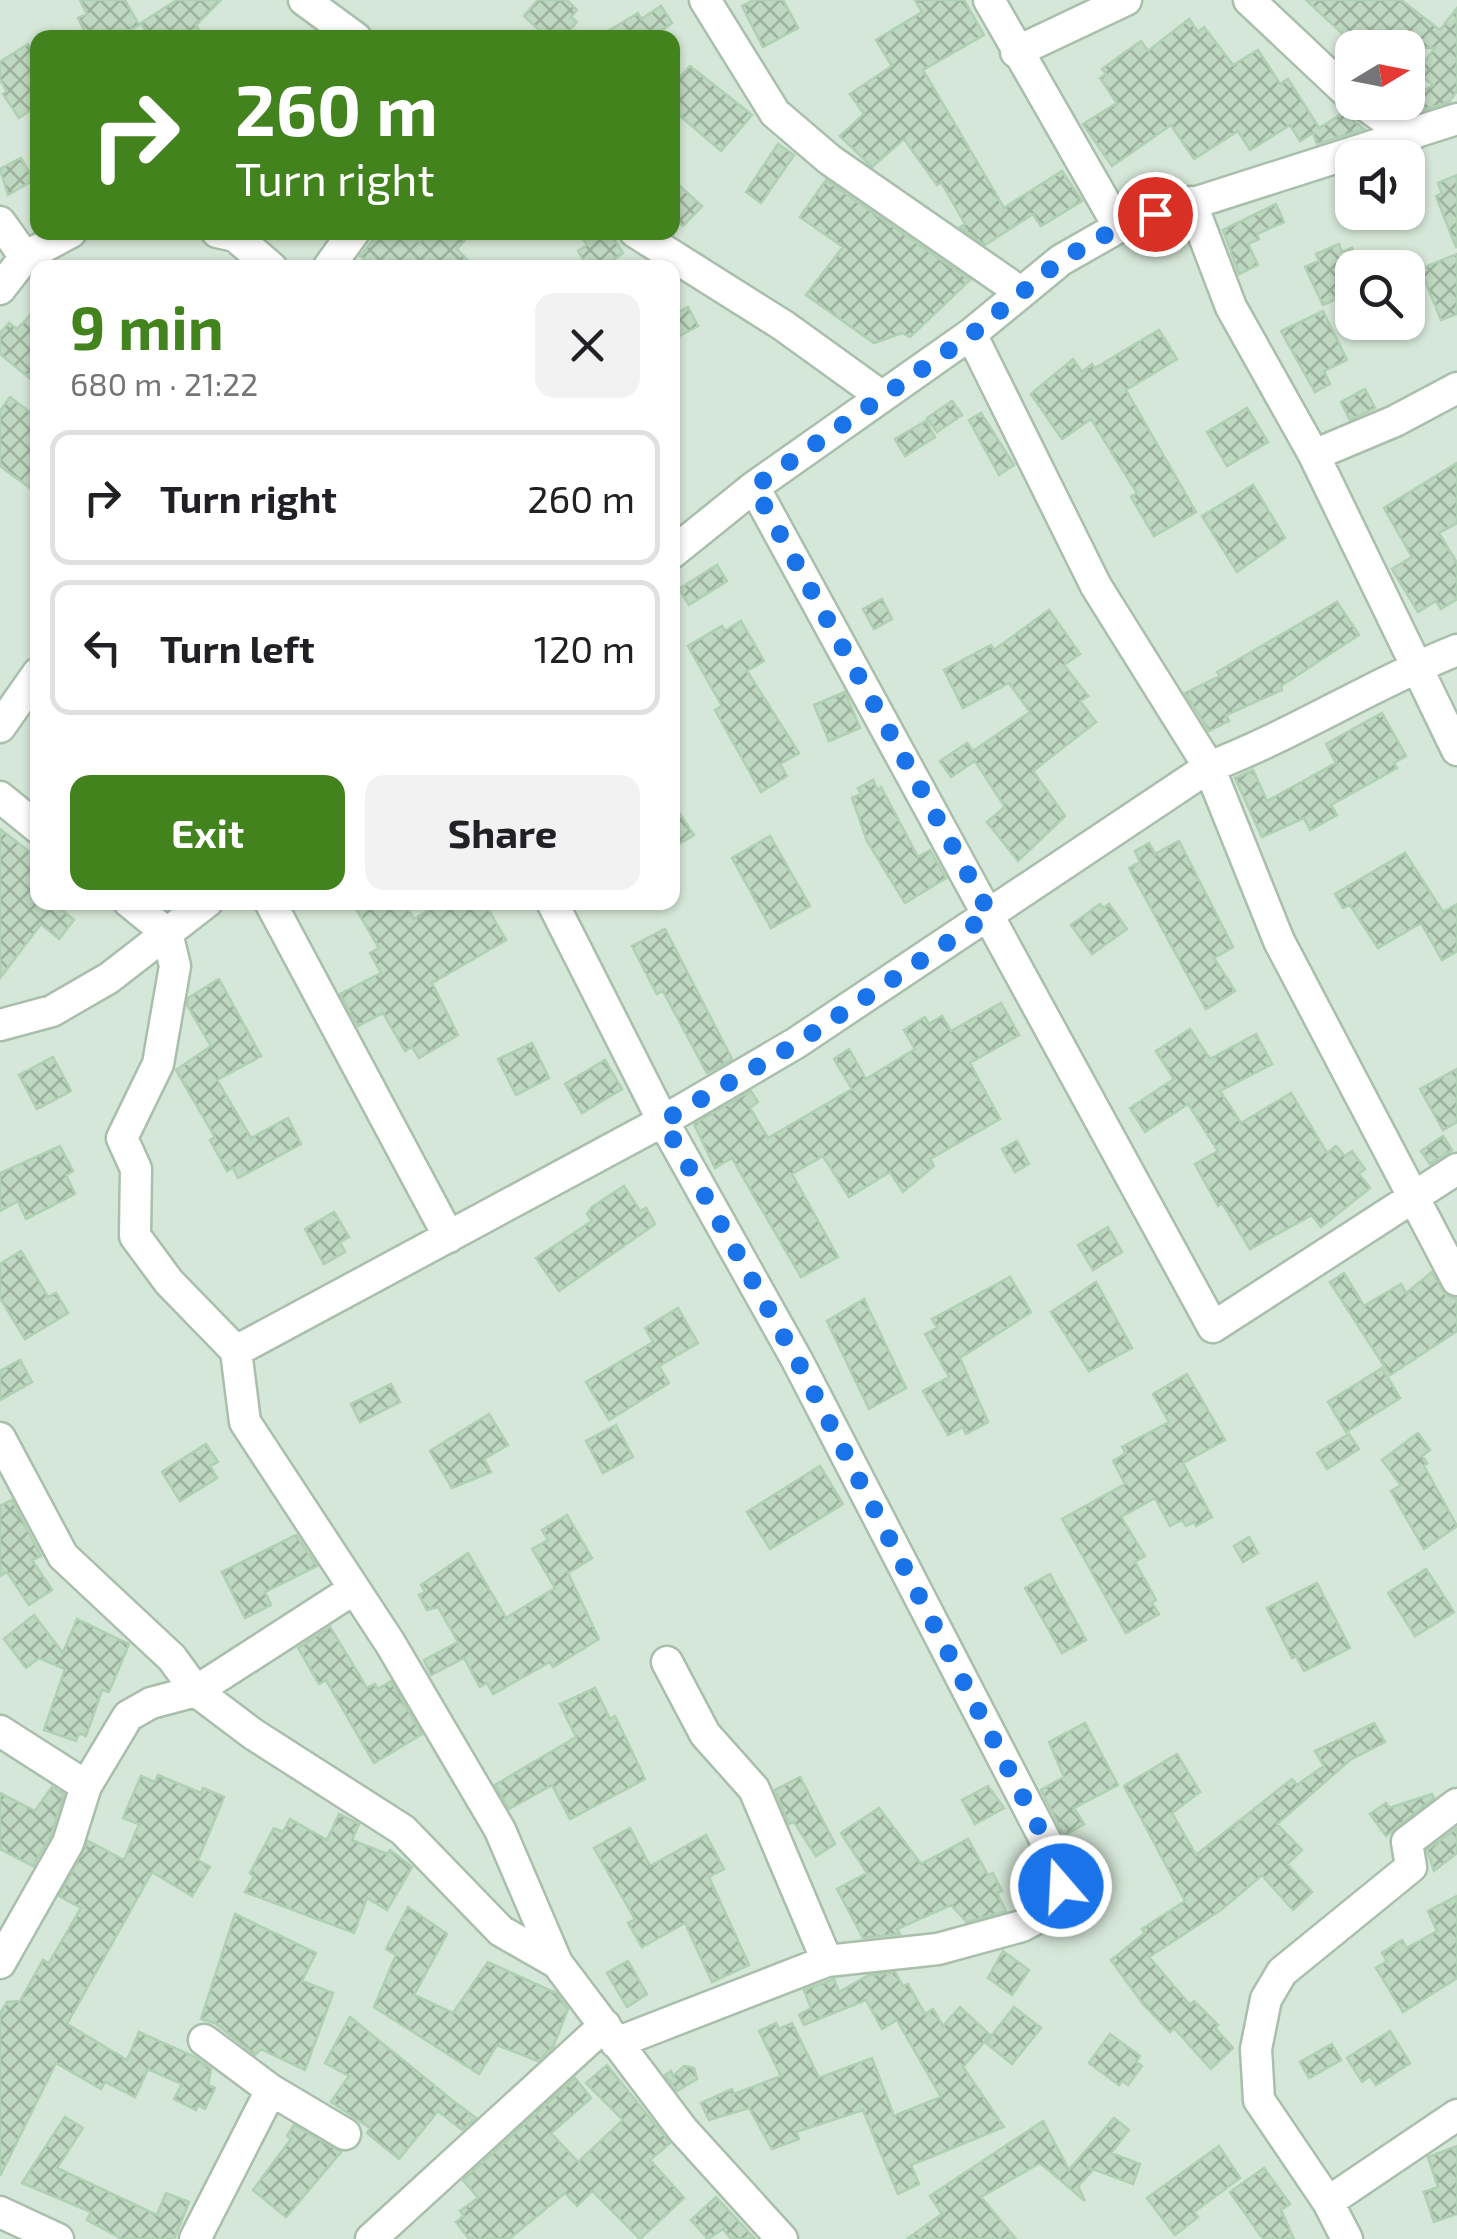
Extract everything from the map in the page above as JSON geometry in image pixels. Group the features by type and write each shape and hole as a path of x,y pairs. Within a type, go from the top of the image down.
{"street":[{"path":"304,0 345,30"},
{"path":"705,0 776,113 830,160 1019,291"},
{"path":"989,0 1119,227"},
{"path":"1016,52 1126,0"},
{"path":"1249,0 1335,81"},
{"path":"680,547 754,487 972,334 1019,291 1119,227 1457,119"},
{"path":"1386,120 1410,137"},
{"path":"1191,202 1231,307 1314,455 1457,750"},
{"path":"0,222 25,257"},
{"path":"0,289 25,257 56,240"},
{"path":"240,240 263,260"},
{"path":"648,240 679,260"},
{"path":"680,260 784,326 882,396"},
{"path":"972,334 1096,586 1209,766 1279,942 1457,1280"},
{"path":"1314,455 1395,421 1457,388"},
{"path":"754,487 1213,1327 1410,1195 1457,1169"},
{"path":"236,1352 663,1121 796,1044 1209,766 1276,741 1418,666 1457,650"},
{"path":"0,727 30,684"},
{"path":"0,797 30,821"},
{"path":"139,910 167,933 175,966 158,1064 122,1138 136,1170 136,1236 169,1282 236,1352 245,1422 354,1589 500,1830 557,1964 707,2158 782,2239"},
{"path":"0,1025 52,1010 109,978 197,910"},
{"path":"274,910 449,1237"},
{"path":"371,2239 610,2034 826,1961 938,1949 1022,1926 1042,1916 1061,1886 1054,1857 816,1396 663,1121 556,910"},
{"path":"0,1438 63,1556 172,1658 196,1691 252,1734 403,1830 500,1930 557,1964"},
{"path":"0,1963 68,1842 86,1786 128,1716 151,1702 196,1691 354,1589"},
{"path":"668,1662 704,1734 754,1789 826,1961"},
{"path":"0,1732 86,1786"},
{"path":"1346,2239 1328,2202 1259,2100 1256,2049 1266,1998 1282,1972 1412,1867 1407,1842 1457,1804"},
{"path":"204,2040 271,2090 344,2134"},
{"path":"196,2239 271,2090"},
{"path":"1328,2202 1457,2116"},
{"path":"0,2212 58,2239"}],"shaded area":[{"path":"0,0 1457,0 1457,2239 0,2239"}],"building":[{"path":"80,0 125,0 139,25 130,30 84,30 78,18 87,14"},
{"path":"177,0 221,0 196,25 199,30 145,30 141,23"},
{"path":"538,0 567,0 577,10 571,17 577,22 570,30 539,30 524,16"},
{"path":"754,0 783,0 798,28 763,47 742,6"},
{"path":"915,0 964,0 984,35 923,70 1004,208 1062,171 1082,201 1041,226 1033,214 985,245 960,227 965,224 941,182 937,185 904,139 872,167 840,136 864,114 850,94 892,66 876,40 922,12"},
{"path":"1306,0 1401,0 1440,30 1457,8 1457,91 1449,102 1425,109 1425,90 1433,85 1425,79 1425,61 1435,48 1425,48 1425,30 1338,30"},
{"path":"661,6 672,23 663,30 610,30 638,13 641,19"},
{"path":"1189,19 1198,32 1204,27 1233,65 1258,50 1280,84 1288,79 1319,128 1335,118 1352,120 1364,129 1317,144 1313,133 1300,141 1290,125 1250,150 1238,131 1194,159 1171,125 1112,166 1083,124 1117,103 1100,78 1106,74 1102,69 1141,41 1148,51"},
{"path":"28,44 30,47 30,110 19,118 3,94 7,91 0,80 0,62"},
{"path":"690,66 752,115 721,151 680,116 680,77"},
{"path":"778,144 794,155 761,203 746,192"},
{"path":"21,158 30,173 30,182 8,195 0,169"},
{"path":"1457,175 1456,247 1436,196 1442,193 1438,183"},
{"path":"826,180 970,280 910,337 902,333 874,343 806,295 843,247 800,217"},
{"path":"680,186 702,206 683,226 680,223"},
{"path":"1276,204 1284,222 1257,234 1259,239 1248,244 1258,265 1239,274 1223,230"},
{"path":"373,240 465,240 457,249 467,260 365,260 360,256"},
{"path":"584,240 614,240 623,253 613,260 583,260 578,251 587,245"},
{"path":"1339,244 1341,250 1335,250 1335,300 1323,305 1305,267 1319,261 1316,254"},
{"path":"1457,254 1457,314 1441,320 1425,281 1425,267"},
{"path":"688,307 698,326 680,336 680,312"},
{"path":"1323,311 1347,360 1324,371 1330,384 1315,392 1281,331"},
{"path":"30,315 30,378 0,354 0,333 9,323 17,329"},
{"path":"1159,330 1177,359 1126,390 1196,512 1154,536 1131,497 1137,493 1091,419 1062,439 1031,394 1073,359 1082,372 1092,364 1095,368"},
{"path":"1365,389 1375,408 1350,420 1341,402"},
{"path":"10,397 30,412 30,488 0,466 0,411"},
{"path":"952,401 962,415 937,432 927,418"},
{"path":"1247,408 1268,442 1227,466 1207,432"},
{"path":"981,413 1014,465 999,475 969,420"},
{"path":"926,421 935,437 905,456 895,439"},
{"path":"1457,463 1457,523 1439,533 1457,563 1457,599 1441,609 1436,601 1418,612 1392,569 1412,557 1384,508"},
{"path":"1253,485 1285,538 1237,572 1202,516"},
{"path":"717,565 727,581 689,605 680,588"},
{"path":"882,599 892,619 874,629 863,609"},
{"path":"1337,602 1359,635 1281,686 1282,690 1226,715 1229,721 1209,731 1185,693 1220,676 1217,672"},
{"path":"1049,610 1080,654 1064,665 1088,696 1080,701 1096,722 1033,771 1065,816 1018,861 987,822 1005,807 975,761 951,777 940,761 967,743 973,751 1030,712 1009,683 963,708 944,670 991,645 994,650"},
{"path":"741,621 764,661 747,671 799,753 780,764 787,776 761,792 715,710 722,706 688,646 722,626 725,631"},
{"path":"845,692 860,728 829,741 814,705"},
{"path":"1382,713 1406,756 1394,763 1397,768 1331,805 1337,815 1310,830 1304,818 1262,837 1235,778 1253,770 1267,801 1336,763 1326,744"},
{"path":"873,780 878,790 881,787 918,857 930,850 946,878 905,903 867,841 852,798 861,794 858,788"},
{"path":"680,814 694,835 680,843"},
{"path":"0,829 30,852 30,910 62,910 74,920 59,939 41,924 0,978"},
{"path":"770,836 810,906 771,928 732,858"},
{"path":"1179,841 1233,947 1214,958 1235,991 1206,1009 1129,868 1140,862 1135,851 1149,843 1155,854"},
{"path":"1405,853 1443,912 1457,904 1457,951 1442,960 1421,923 1378,948 1350,905 1343,908 1335,894"},
{"path":"1100,904 1103,908 1109,904 1127,929 1092,954 1071,925"},
{"path":"357,910 409,910 414,919 429,910 489,910 506,940 432,983 458,1035 419,1058 412,1047 405,1051 383,1013 358,1026 340,994 381,973 370,953 379,948"},
{"path":"665,929 732,1059 707,1073 663,991 657,994 632,946"},
{"path":"219,979 261,1056 217,1080 251,1138 288,1118 301,1144 238,1178 233,1168 227,1171 210,1140 215,1137 176,1070 211,1046 187,1005 188,998"},
{"path":"1001,1003 1019,1035 970,1063 1000,1119 930,1159 934,1166 903,1192 890,1172 849,1197 823,1156 792,1174 838,1257 801,1277 732,1158 715,1168 694,1124 751,1091 758,1102 750,1108 768,1138 852,1089 834,1059 849,1049 866,1079 915,1049 904,1030 925,1017 929,1024 942,1016 951,1031"},
{"path":"1190,1029 1210,1059 1256,1034 1272,1064 1220,1091 1241,1123 1291,1093 1327,1153 1336,1146 1345,1156 1352,1151 1365,1169 1359,1174 1370,1188 1321,1227 1312,1215 1250,1249 1222,1203 1218,1206 1195,1164 1218,1151 1188,1104 1145,1132 1130,1108 1174,1079 1156,1051"},
{"path":"532,1043 549,1078 516,1095 498,1059"},
{"path":"53,1057 71,1091 37,1109 19,1075"},
{"path":"605,1060 622,1089 582,1113 565,1084"},
{"path":"1457,1069 1457,1122 1443,1130 1420,1089"},
{"path":"1443,1136 1452,1150 1430,1164 1421,1151"},
{"path":"1017,1141 1029,1164 1015,1172 1002,1149"},
{"path":"60,1146 73,1171 66,1175 75,1194 26,1219 18,1201 0,1211 0,1173"},
{"path":"624,1186 640,1211 646,1208 655,1224 559,1291 536,1258 592,1221 587,1214 592,1207"},
{"path":"334,1212 349,1237 340,1242 345,1252 324,1264 305,1229"},
{"path":"1108,1227 1122,1252 1093,1270 1078,1245"},
{"path":"21,1251 48,1297 56,1293 68,1313 25,1339 0,1298 0,1264"},
{"path":"1432,1272 1446,1295 1457,1299 1457,1331 1390,1375 1330,1282 1344,1273 1364,1306 1401,1284 1406,1293"},
{"path":"1010,1277 1031,1312 960,1358 988,1422 966,1434 963,1427 948,1435 923,1391 949,1377 925,1334 937,1328 932,1319"},
{"path":"1096,1282 1132,1348 1089,1371 1051,1312"},
{"path":"864,1299 906,1388 869,1409 827,1321"},
{"path":"678,1308 698,1343 659,1366 669,1383 609,1420 586,1382 653,1342 645,1328"},
{"path":"20,1360 32,1382 0,1400 0,1371"},
{"path":"1382,1368 1400,1398 1346,1432 1328,1402"},
{"path":"1187,1374 1225,1440 1183,1463 1212,1517 1196,1526 1194,1522 1186,1526 1182,1520 1170,1526 1155,1498 1121,1517 1145,1556 1135,1562 1156,1600 1152,1603 1159,1614 1126,1633 1062,1519 1125,1484 1113,1461 1126,1453 1122,1447 1169,1422 1153,1394"},
{"path":"391,1384 400,1402 360,1422 351,1404"},
{"path":"489,1414 508,1445 484,1459 491,1472 452,1488 430,1451"},
{"path":"616,1425 633,1457 603,1473 586,1441"},
{"path":"1418,1433 1430,1450 1422,1456 1427,1463 1424,1466 1457,1526 1424,1549 1391,1491 1401,1485 1382,1460"},
{"path":"1349,1434 1359,1449 1327,1469 1317,1453"},
{"path":"206,1444 218,1462 210,1466 217,1478 180,1501 162,1472"},
{"path":"820,1466 843,1504 770,1549 747,1512"},
{"path":"12,1500 41,1556 32,1560 52,1590 29,1605 7,1572 0,1576 0,1506"},
{"path":"567,1515 592,1558 568,1573 599,1639 553,1667 550,1662 493,1694 487,1683 480,1687 464,1658 431,1675 424,1660 458,1642 438,1607 427,1610 419,1595 425,1592 421,1585 468,1553 506,1618 555,1588 532,1549 548,1540 542,1530"},
{"path":"296,1535 317,1566 265,1592 271,1605 245,1618 222,1572"},
{"path":"1249,1537 1258,1553 1243,1562 1234,1546"},
{"path":"1426,1569 1454,1612 1415,1636 1388,1593"},
{"path":"1050,1574 1086,1640 1062,1653 1025,1588"},
{"path":"1317,1583 1350,1648 1304,1671 1296,1656 1292,1658 1267,1608"},
{"path":"34,1615 63,1653 77,1619 129,1644 109,1692 102,1690 86,1736 79,1733 76,1741 44,1730 65,1669 39,1658 26,1668 4,1639"},
{"path":"330,1627 367,1688 375,1684 378,1689 391,1681 422,1734 374,1763 326,1680 319,1684 298,1648"},
{"path":"595,1688 610,1719 615,1716 645,1779 570,1819 552,1785 509,1809 495,1785 576,1737 560,1704"},
{"path":"1085,1723 1118,1785 1074,1808 1084,1824 1064,1836 1041,1790 1064,1777 1049,1742"},
{"path":"1374,1723 1385,1742 1350,1760 1277,1824 1302,1850 1287,1864 1312,1892 1293,1910 1262,1875 1221,1910 1149,1957 1190,2005 1194,2001 1218,2025 1215,2028 1233,2048 1211,2069 1174,2028 1170,2032 1143,2004 1111,1960 1145,1933 1142,1929 1185,1901 1124,1786 1177,1754 1200,1792 1172,1813 1196,1855 1292,1779 1297,1785 1324,1766 1315,1751"},
{"path":"158,1775 201,1793 203,1788 224,1797 198,1860 210,1867 192,1896 152,1872 67,2024 127,2060 139,2032 195,2057 211,2069 208,2085 215,2088 205,2109 198,2105 196,2110 174,2099 182,2084 148,2069 135,2097 105,2082 101,2089 56,2063 0,2176 0,2014 7,2002 20,2001 43,1960 49,1963 81,1908 59,1896 88,1841 124,1860 139,1824 123,1818 141,1776 155,1782"},
{"path":"800,1777 835,1844 816,1856 794,1822 789,1824 775,1790"},
{"path":"988,1786 1004,1808 975,1824 962,1800"},
{"path":"52,1787 64,1794 51,1835 33,1866 0,1849 0,1793 35,1811"},
{"path":"1432,1794 1434,1798 1386,1836 1370,1814 1386,1803 1389,1808"},
{"path":"879,1808 921,1864 968,1839 988,1875 993,1873 1006,1911 967,1922 951,1905 897,1929 900,1934 863,1938 837,1889 867,1873 841,1833"},
{"path":"339,1814 359,1824 352,1840 387,1854 390,1850 412,1867 387,1910 367,1898 354,1933 245,1892 254,1876 250,1873 274,1828 283,1832 290,1819 327,1840"},
{"path":"630,1828 650,1866 706,1835 724,1869 709,1877 749,1965 712,1982 685,1923 642,1947 628,1923 635,1919 594,1848"},
{"path":"1457,1828 1457,1853 1434,1871 1427,1850"},
{"path":"1457,1896 1457,1978 1403,2012 1376,1968 1387,1961 1382,1953 1402,1940 1407,1948 1437,1931 1428,1911"},
{"path":"408,1907 447,1934 414,1995 453,2013 488,1962 556,1993 568,2009 553,2047 538,2061 497,2045 479,2074 374,2007 396,1955 386,1949"},
{"path":"235,1914 316,1953 302,1981 333,1993 305,2070 261,2049 255,2055 215,2023 201,2019"},
{"path":"1003,1951 1029,1970 1012,1995 988,1978"},
{"path":"628,1961 647,1994 627,2007 607,1973"},
{"path":"895,1972 903,1986 908,1984 925,2014 933,2009 943,2026 960,2007 990,2035 963,2067 1004,2127 911,2165 919,2184 898,2194 863,2110 796,2132 799,2139 772,2149 749,2108 709,2120 701,2103 732,2089 734,2094 781,2076 759,2031 776,2023 779,2029 792,2023 819,2078 872,2058 894,2116 941,2097 897,2020 882,2029 866,2000 804,2025 799,2015 811,2008 804,1990 834,1979 839,1992 869,1975"},
{"path":"1014,2007 1041,2028 1012,2064 986,2043"},
{"path":"350,2017 476,2118 462,2130 438,2111 399,2159 367,2133 370,2128 331,2102 349,2076 325,2063"},
{"path":"1390,2031 1410,2063 1376,2085 1370,2076 1362,2082 1347,2058"},
{"path":"1110,2034 1140,2056 1136,2062 1142,2066 1128,2085 1122,2081 1119,2085 1089,2063"},
{"path":"1332,2044 1341,2060 1309,2078 1300,2062"},
{"path":"607,2065 670,2143 650,2160 684,2198 640,2239 592,2191 577,2206 565,2193 509,2239 469,2239 456,2222 464,2216 460,2211 478,2198 463,2180 575,2078 591,2098 551,2133 578,2162 623,2120 586,2083"},
{"path":"684,2066 694,2068 697,2079 677,2091 665,2075 671,2071 673,2076"},
{"path":"65,2117 83,2128 57,2168 157,2215 166,2193 189,2202 174,2239 122,2239 87,2220 91,2212 22,2183"},
{"path":"1114,2118 1129,2130 1111,2153 1140,2164 1133,2184 1087,2167 1092,2171 1078,2186 1085,2201 1040,2163 981,2197 1016,2239 907,2239 942,2214 930,2196 1043,2121 1069,2170"},
{"path":"294,2125 341,2152 286,2217 253,2190 291,2139 287,2136"},
{"path":"1219,2146 1240,2178 1194,2212 1198,2217 1175,2235 1147,2198"},
{"path":"1457,2146 1457,2214 1434,2222 1424,2192 1438,2187 1428,2157"},
{"path":"1264,2168 1290,2204 1281,2210 1294,2239 1263,2239 1230,2192"},
{"path":"716,2197 755,2239 731,2239 723,2229 708,2239 691,2220"}],"route":[{"path":"1061,1886 1054,1857 798,1362 663,1121 796,1044 990,914 754,487 972,334 1019,291 1061,260 1119,227 1155,214"}]}
